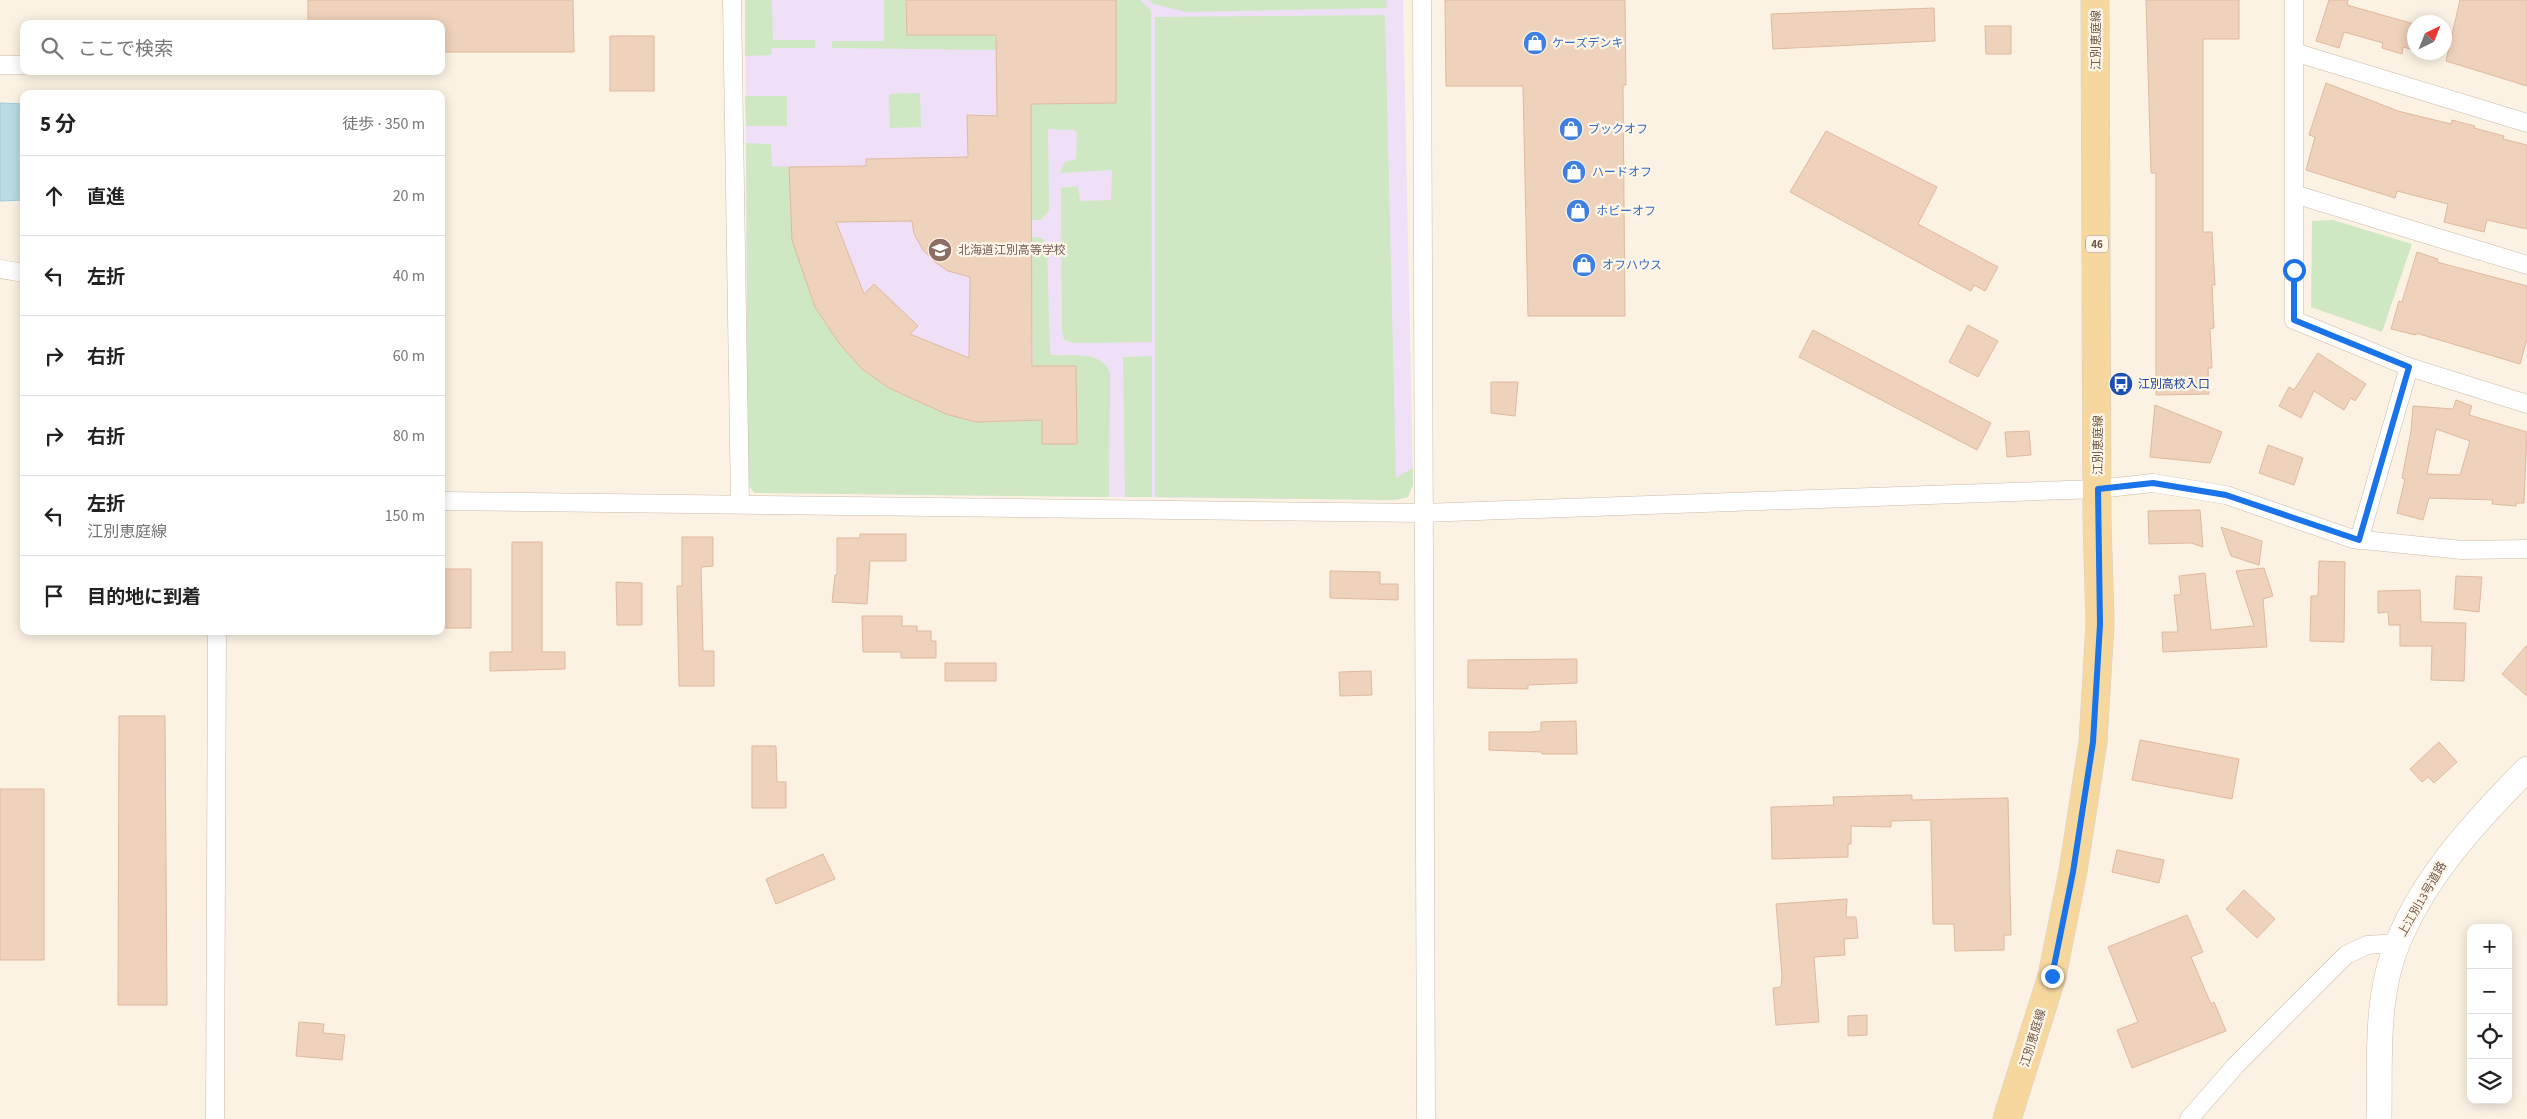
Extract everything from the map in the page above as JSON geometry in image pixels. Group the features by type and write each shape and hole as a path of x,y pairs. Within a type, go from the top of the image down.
{"main road":[{"name":"江別恵庭線","path":"2011,1118 2052,976 2073,872 2093,742 2100,624 2095,0"}],"street":[{"path":"732,0 740,503"},
{"path":"1422,0 1426,1119"},
{"path":"2294,0 2294,320 2409,367 2527,404"},
{"path":"2294,52 2527,122"},
{"path":"0,65 20,65"},
{"path":"2294,194 2527,265"},
{"path":"0,269 20,272"},
{"path":"2359,540 2409,367"},
{"path":"445,501 740,503 1423,513 2098,489 2153,483 2226,495 2359,540 2462,550 2527,549"},
{"path":"215,1119 217,635"},
{"name":"上江別13号道路","path":"2379,1119 2381,1028 2386,988 2397,943 2419,901 2449,855 2486,811 2527,769"},
{"path":"2189,1119 2236,1065 2346,955 2367,945 2397,943"}],"shaded area":[{"name":"北海道江別高等学校","path":"745,0 1403,0 1413,485 1408,497 1395,500 755,493 748,485"}],"green space":[{"path":"745,0 772,0 773,40 815,40 815,48 772,48 771,55 745,56"},
{"path":"884,0 906,0 907,35 995,35 996,50 832,48 832,41 884,41"},
{"path":"1116,0 1140,0 1151,10 1152,342 1074,343 1064,340 1062,331 1061,188 1078,186 1080,201 1111,200 1112,170 1060,173 1065,162 1076,159 1077,133 1073,130 1048,129 1049,210 1041,220 1032,220 1031,117 1026,104 1116,103"},
{"path":"1149,0 1386,0 1387,8 1187,12 1153,4"},
{"path":"1385,15 1396,478 1413,468 1413,485 1408,497 1395,500 1155,497 1155,17"},
{"path":"920,93 921,127 890,128 889,94"},
{"path":"745,96 787,96 787,126 746,126"},
{"path":"746,143 771,144 772,166 789,167 792,240 815,307 839,343 862,369 889,388 946,414 976,422 1042,420 1043,444 1077,444 1076,366 1033,366 1031,237 1043,239 1047,246 1050,355 1092,357 1106,365 1110,372 1109,497 755,493 748,485"},
{"path":"2333,220 2412,244 2382,332 2311,307 2312,221"},
{"path":"1152,356 1152,497 1125,497 1123,357"}],"water":[{"path":"0,103 20,104 20,200 0,201"}],"building":[{"path":"308,0 573,0 574,52 445,52 445,20 308,20"},
{"path":"906,0 1116,0 1116,103 1031,104 1032,366 1076,366 1077,444 1042,444 1042,420 976,422 946,414 889,388 862,369 839,343 815,307 792,240 789,167 866,166 866,159 968,157 967,115 997,116 996,35 907,35","holes":["912,221 914,234 923,250 935,262 948,271 970,277 969,358 910,334 918,326 874,284 864,294 836,222"]},
{"path":"1445,0 1625,0 1626,85 1623,85 1625,316 1528,316 1523,86 1446,86"},
{"path":"2146,0 2239,0 2239,39 2203,39 2203,232 2212,232 2215,285 2212,285 2214,328 2210,329 2212,368 2208,368 2209,394 2156,395 2156,173 2151,173"},
{"path":"2329,0 2348,0 2347,5 2407,22 2407,48 2403,47 2402,54 2382,48 2383,43 2344,32 2339,48 2316,41"},
{"path":"2460,0 2527,0 2527,86 2446,61 2452,60 2452,35"},
{"path":"1934,8 1935,41 1773,49 1771,14"},
{"path":"1985,26 2011,26 2011,54 1986,54"},
{"path":"610,36 654,36 654,91 610,91"},
{"path":"2326,83 2398,111 2451,124 2452,120 2475,126 2474,128 2504,136 2503,139 2527,145 2527,229 2487,220 2484,232 2444,222 2448,204 2397,191 2395,198 2306,170 2315,137 2309,135"},
{"path":"1826,131 1937,187 1918,224 1998,267 1985,291 1974,285 1971,291 1790,192"},
{"path":"2417,252 2438,259 2437,262 2527,286 2527,339 2520,364 2416,333 2416,335 2391,329 2399,301 2402,302"},
{"path":"1968,325 1998,341 1978,377 1949,362"},
{"path":"1813,330 1991,423 1977,450 1799,357"},
{"path":"2318,353 2366,384 2355,401 2351,398 2344,410 2314,391 2301,418 2279,406 2289,387 2294,390"},
{"path":"1491,382 1518,382 1515,416 1491,413"},
{"path":"2456,400 2472,406 2469,415 2527,432 2524,503 2516,503 2516,506 2492,504 2493,500 2429,498 2423,520 2397,513 2405,479 2402,478 2411,431 2413,406 2453,409","holes":["2436,429 2470,441 2460,475 2427,474"]},
{"path":"2155,405 2222,432 2210,463 2150,457"},
{"path":"2029,431 2031,455 2007,457 2005,432"},
{"path":"2268,445 2303,458 2294,485 2259,473"},
{"path":"2200,510 2203,547 2191,543 2149,544 2148,511"},
{"path":"2221,527 2262,541 2259,565 2231,556"},
{"path":"860,534 906,534 906,561 870,561 867,604 832,602 835,575 837,575 837,538 860,538"},
{"path":"682,537 713,537 713,566 701,567 703,651 714,651 714,686 679,686 677,586 682,586"},
{"path":"512,542 542,542 542,652 565,652 565,669 490,671 490,652 512,652"},
{"path":"2319,561 2345,562 2344,642 2310,641 2311,596 2318,596"},
{"path":"2264,568 2273,596 2263,599 2267,647 2163,652 2162,632 2178,632 2174,595 2181,595 2179,576 2205,573 2211,630 2254,626 2236,571"},
{"path":"445,569 471,569 471,628 445,628"},
{"path":"1330,571 1380,572 1380,584 1398,584 1398,600 1330,598"},
{"path":"2456,576 2482,577 2479,612 2454,609"},
{"path":"616,582 642,583 642,625 617,625"},
{"path":"2420,590 2421,622 2466,623 2464,681 2431,680 2432,646 2400,646 2400,625 2389,625 2388,612 2378,613 2378,591"},
{"path":"862,616 902,616 902,626 917,626 917,631 931,631 931,641 936,641 936,658 901,658 901,652 863,652"},
{"path":"2527,645 2527,696 2502,674"},
{"path":"1577,659 1577,683 1528,685 1528,689 1468,688 1468,660"},
{"path":"945,663 996,663 996,681 945,681"},
{"path":"1371,671 1372,695 1340,696 1339,672"},
{"path":"119,716 165,716 167,1005 118,1005"},
{"path":"1576,721 1577,754 1542,754 1542,752 1489,750 1489,732 1541,731 1541,722"},
{"path":"2140,740 2239,759 2232,799 2132,780"},
{"path":"2439,742 2457,762 2434,783 2428,777 2422,782 2410,769"},
{"path":"752,746 776,746 777,782 786,782 786,808 752,808"},
{"path":"0,789 44,789 44,960 0,960"},
{"path":"1912,795 1912,800 2008,798 2011,935 2004,935 2004,950 1955,951 1954,924 1933,924 1931,820 1891,821 1891,827 1851,826 1851,844 1848,844 1848,857 1772,859 1771,807 1834,805 1833,797"},
{"path":"2117,850 2164,860 2159,883 2112,872"},
{"path":"823,854 835,879 776,904 766,879"},
{"path":"2244,890 2275,919 2257,938 2226,909"},
{"path":"1847,899 1846,917 1856,917 1858,938 1844,939 1845,955 1814,957 1819,1022 1776,1025 1773,988 1781,987 1782,975 1776,904"},
{"path":"2187,915 2203,952 2191,957 2211,1004 2214,1002 2226,1031 2132,1068 2117,1030 2138,1022 2108,947"},
{"path":"1867,1015 1867,1035 1848,1036 1848,1016"},
{"path":"299,1022 324,1024 323,1033 345,1035 342,1060 296,1056"}],"place":[{"name":"ケーズデンキ","path":"1535,43"},
{"name":"ブックオフ","path":"1571,129"},
{"name":"ハードオフ","path":"1574,172"},
{"name":"ホビーオフ","path":"1578,211"},
{"name":"北海道江別高等学校","path":"940,250"},
{"name":"オフハウス","path":"1584,265"},
{"name":"江別高校入口","path":"2121,384"}],"route":[{"path":"2052,976 2073,872 2093,742 2100,624 2098,489 2153,483 2226,495 2359,540 2409,367 2294,320 2294,270"}]}
